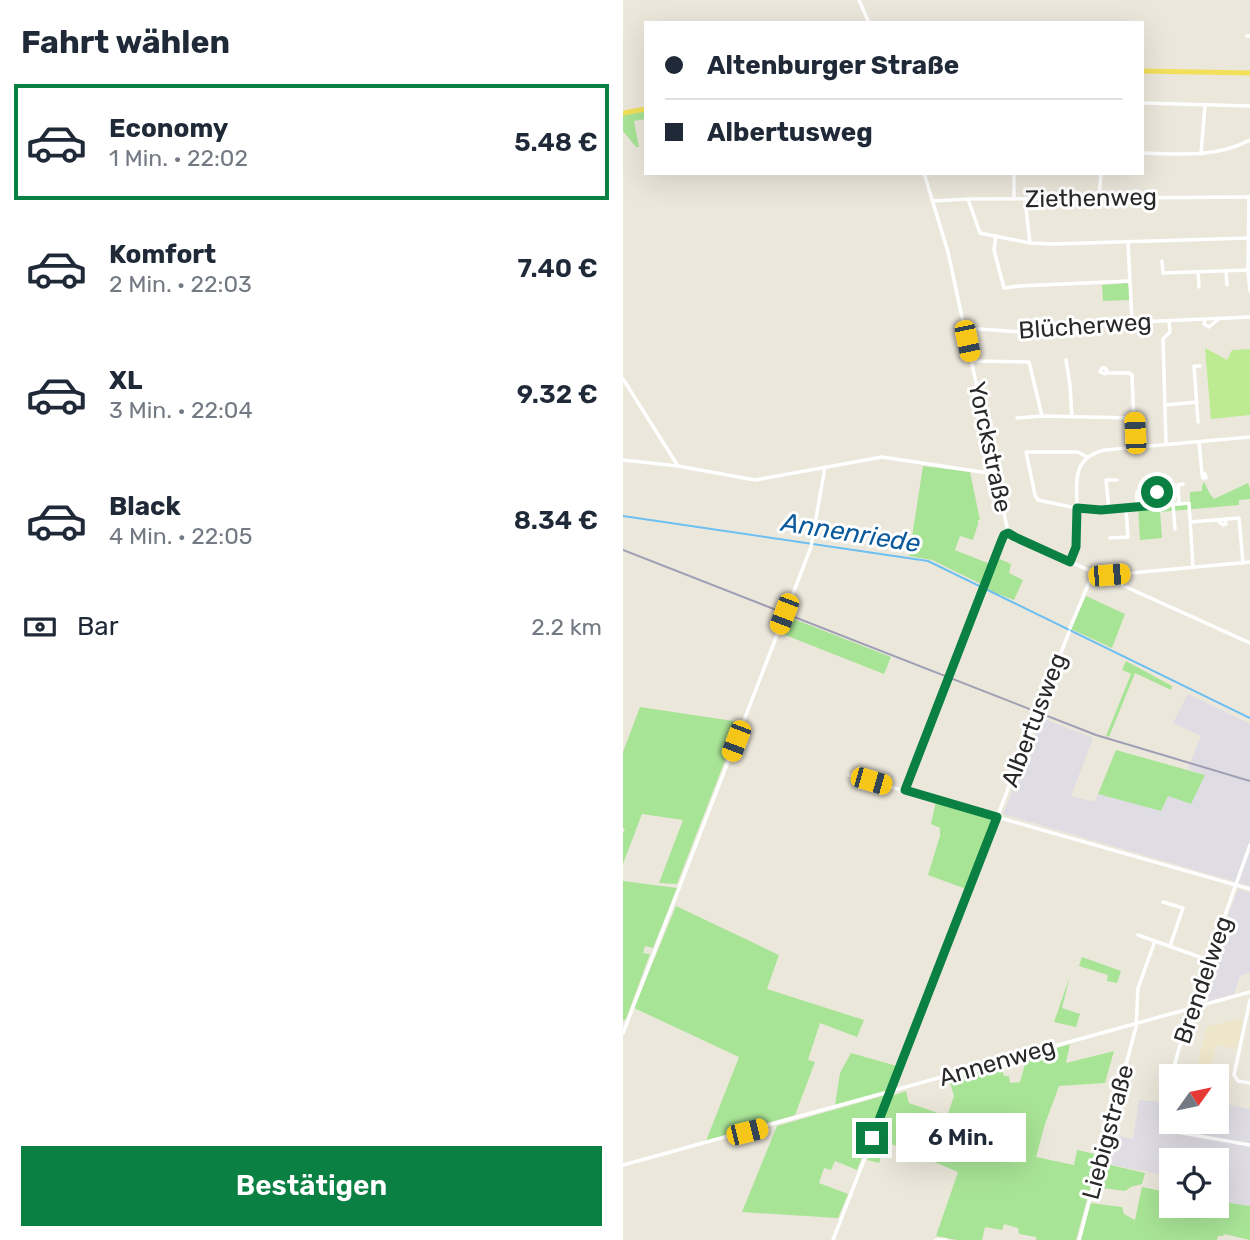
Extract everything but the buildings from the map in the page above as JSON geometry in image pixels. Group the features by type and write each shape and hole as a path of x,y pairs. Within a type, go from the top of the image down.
{"main road":[{"path":"1144,71 1250,73"},
{"path":"623,113 644,109"}],"street":[{"path":"859,0 868,21"},
{"path":"1144,103 1250,106"},
{"path":"1201,154 1205,104"},
{"path":"1144,153 1201,154 1226,150 1250,140"},
{"name":"Yorckstraße","path":"905,790 1001,542 1008,533 948,252 924,175"},
{"path":"1014,175 1014,199"},
{"path":"1099,198 1101,175"},
{"path":"1249,197 1250,291"},
{"name":"Ziethenweg","path":"932,201 1249,197"},
{"path":"968,199 978,232 1030,243 1248,238"},
{"path":"1025,199 1030,243"},
{"path":"996,236 995,250 1004,288 1019,285 1130,281"},
{"path":"1128,242 1132,322"},
{"path":"1162,261 1163,273 1248,270"},
{"path":"1226,271 1227,285"},
{"path":"1198,272 1199,287"},
{"name":"Blücherweg","path":"964,328 1020,332 1048,326 1250,317"},
{"name":"Blücherweg","path":"1205,319 1204,324 1209,327 1220,318"},
{"path":"1166,444 1163,339 1170,332 1169,321"},
{"path":"1066,360 1072,416"},
{"path":"971,361 1029,362 1042,416"},
{"path":"1198,422 1194,366 1200,366"},
{"path":"1107,373 1132,375 1135,447"},
{"path":"623,379 678,466"},
{"path":"1165,405 1197,402"},
{"path":"1017,418 1134,418"},
{"path":"1070,562 1076,547 1077,472 1087,457 1105,450 1250,437"},
{"path":"1199,442 1202,474"},
{"path":"1087,457 1078,452 1026,452 1038,500 1090,510 1189,503 1193,568"},
{"path":"1028,461 1036,452"},
{"path":"623,460 678,466 755,480 882,457 995,474"},
{"path":"623,1034 811,547 825,467"},
{"path":"1108,510 1107,480 1117,480"},
{"path":"1179,504 1178,485 1183,484"},
{"path":"1137,507 1136,495 1140,491 1156,491 1158,505"},
{"path":"1173,504 1175,529"},
{"path":"1110,538 1128,537 1126,509"},
{"path":"1191,522 1239,518 1243,563"},
{"path":"1008,533 1250,643"},
{"path":"1107,579 1109,575 1250,562"},
{"name":"Albertusweg","path":"833,1240 1093,572"},
{"path":"849,775 1250,889"},
{"name":"Brendelweg","path":"1175,1064 1250,845"},
{"path":"1163,902 1183,908 1170,946"},
{"path":"1138,935 1209,960"},
{"name":"Liebigstraße","path":"1079,1240 1137,1023 1138,988 1155,941"},
{"name":"Annenweg","path":"623,1165 1250,992"},
{"path":"1250,1000 1234,1075 1238,1081 1250,1083"},
{"path":"1189,1134 1250,1144"},
{"path":"936,1240 946,1240"}],"shaded area":[{"path":"1188,694 1250,724 1250,886 1003,814 1042,718 1093,738 1071,796 1095,802 1098,794 1161,811 1168,796 1205,775 1188,769 1201,736 1173,723"},
{"path":"1238,889 1250,893 1250,973 1240,976 1234,994 1202,1003 1198,998"},
{"path":"1243,1019 1237,1049 1216,1045 1211,1064 1198,1064 1207,1026"},
{"path":"1139,1100 1159,1102 1159,1134 1229,1134 1229,1105 1250,1109 1250,1206 1229,1203 1229,1148 1159,1148 1159,1174 1102,1163 1110,1134 1133,1139"}],"green space":[{"path":"644,111 644,119 634,121 639,147 636,147 623,131 623,114"},
{"path":"1127,283 1129,300 1103,301 1102,285"},
{"path":"1205,348 1227,360 1232,350 1250,349 1250,415 1211,419"},
{"path":"923,466 970,472 980,520 973,540 960,536 955,550 990,564 981,584 932,560 909,556"},
{"path":"1204,482 1214,499 1248,483 1250,499 1239,500 1239,505 1160,512 1162,538 1140,540 1138,505 1190,501 1190,492 1202,491"},
{"path":"995,557 1011,564 1009,573 1023,580 1014,600 985,589"},
{"path":"1086,596 1125,614 1112,648 1071,629"},
{"path":"786,616 891,657 884,674 780,633"},
{"path":"1126,661 1172,686 1171,690 1135,673 1109,737 1106,736 1131,674 1122,670"},
{"path":"640,707 740,722 677,884 659,883 683,820 642,814 623,864 623,752"},
{"path":"1116,750 1205,775 1191,804 1168,796 1161,811 1098,794"},
{"path":"936,801 993,819 966,889 928,875 940,836 940,828 931,824"},
{"path":"623,881 677,888 653,948 645,946 643,953 650,954 623,1021"},
{"path":"676,906 779,955 767,989 864,1020 857,1037 820,1023 808,1060 815,1062 795,1115 706,1141 739,1057 634,1008"},
{"path":"1082,957 1121,971 1117,983 1107,981 1108,975 1079,966"},
{"path":"1070,976 1062,1008 1080,1014 1076,1027 1054,1022"},
{"path":"1070,1044 1066,1063 1114,1051 1105,1083 1059,1086 1036,1157 1074,1165 1077,1150 1099,1155 1076,1240 1036,1240 1036,1237 1019,1234 1018,1228 1004,1224 1002,1230 985,1227 982,1240 957,1240 936,1236 958,1172 886,1142 879,1163 867,1160 892,1096 906,1091 909,1103 947,1116 954,1096 949,1079 1001,1065 1004,1076 1009,1076 1010,1083 1020,1082 1027,1057"},
{"path":"851,1053 897,1066 888,1091 835,1105 840,1073"},
{"path":"886,1095 857,1170 835,1161 831,1170 824,1168 819,1183 848,1194 838,1218 742,1212 777,1126"},
{"path":"1102,1163 1145,1173 1142,1184 1125,1191 1095,1187"},
{"path":"1142,1187 1159,1191 1159,1218 1229,1218 1229,1203 1250,1206 1250,1240 1224,1234 1218,1236 1217,1240 1081,1240 1090,1203 1122,1207 1124,1214 1135,1220"}],"waterway":[{"name":"Annenriede","path":"623,516 928,561 1250,718"}],"railway":[{"path":"623,550 1096,735 1250,781"}],"route":[{"path":"872,1138 997,817 905,790 1004,535 1008,533 1070,562 1076,547 1077,508 1101,510 1158,505 1157,492"}]}
